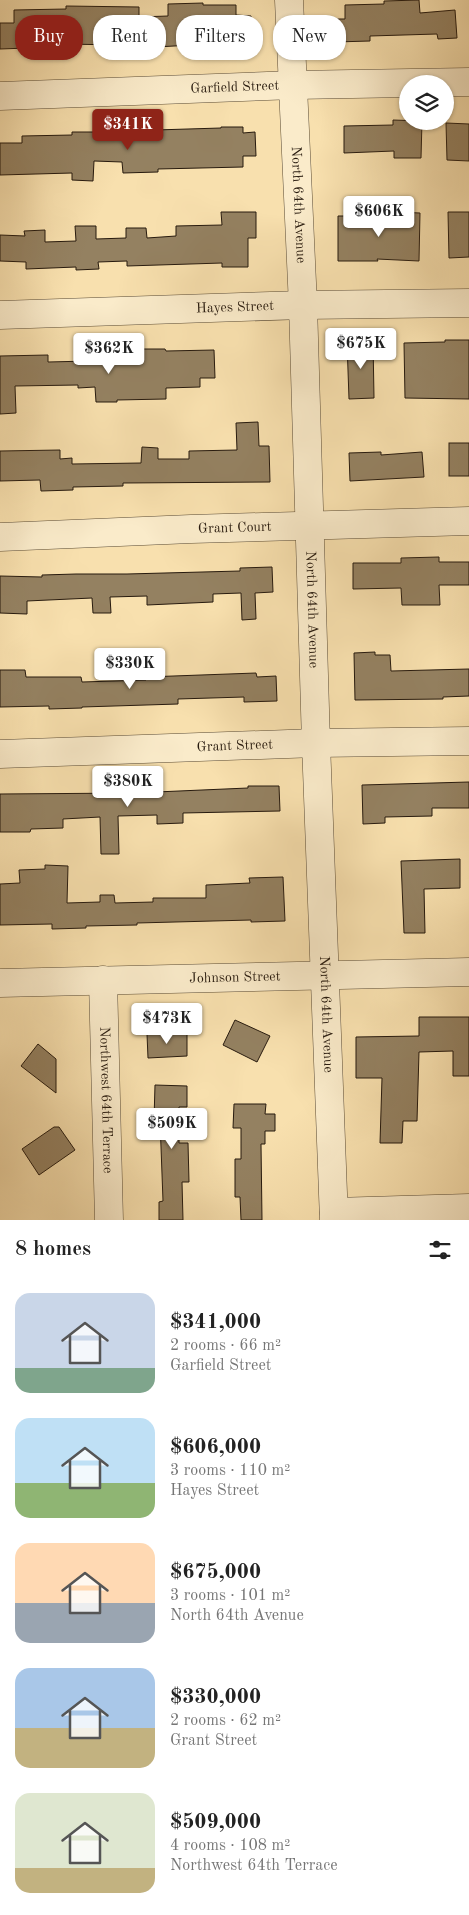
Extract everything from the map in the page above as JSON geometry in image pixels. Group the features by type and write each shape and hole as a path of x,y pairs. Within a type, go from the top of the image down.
{"street":[{"name":"North 64th Avenue","path":"289,0 303,305 316,743 334,1216"},
{"name":"Garfield Street","path":"0,96 469,82"},
{"name":"Hayes Street","path":"0,316 303,305 469,302"},
{"name":"Grant Court","path":"0,537 469,521"},
{"name":"Grant Street","path":"0,754 316,743 469,741"},
{"name":"Johnson Street","path":"0,983 469,972"},
{"name":"Northwest 64th Terrace","path":"103,980 109,1220"},
{"path":"334,1216 469,1208"}],"building":[{"path":"419,0 420,13 455,10 457,38 438,39 437,34 370,36 370,41 346,42 345,5 384,4 384,1"},
{"path":"203,3 203,5 236,5 236,15 176,15 176,46 166,46 168,4"},
{"path":"66,6 139,7 139,15 93,15 93,45 83,44 83,15 15,15 15,48 0,49 0,23 14,23 14,10 66,9"},
{"path":"393,120 399,120 399,130 422,130 421,158 394,158 394,151 344,153 344,126 393,125"},
{"path":"454,123 469,124 469,161 447,160 446,130 454,130"},
{"path":"243,127 243,133 255,132 256,156 243,156 243,167 158,169 158,172 123,173 122,162 94,161 93,181 72,180 72,173 0,175 0,143 22,143 22,136 72,135 72,132 122,132"},
{"path":"221,212 256,212 256,238 248,238 248,267 222,267 222,263 127,266 127,261 98,262 99,269 76,270 76,267 26,269 26,262 0,261 0,235 25,236 24,231 45,230 45,242 76,241 75,226 96,226 96,239 126,238 126,228 146,228 147,238 176,236 176,226 222,225"},
{"path":"395,212 420,213 419,261 377,259 378,261 338,261 338,216 395,216"},
{"path":"448,212 469,212 469,257 449,258"},
{"path":"445,340 469,340 469,399 405,398 404,343 445,342"},
{"path":"373,341 374,398 349,399 347,342"},
{"path":"129,349 165,349 166,351 214,350 215,378 200,378 200,387 166,388 166,399 117,400 117,402 96,402 95,387 78,388 78,385 15,386 16,413 0,414 0,356 48,355 48,362 130,360"},
{"path":"258,422 259,446 269,446 270,482 123,483 123,486 73,487 73,490 41,491 40,480 0,481 0,451 60,450 60,459 72,458 72,464 141,463 142,447 158,448 158,459 189,459 189,451 237,450 236,423"},
{"path":"449,443 469,443 469,476 449,476"},
{"path":"381,452 381,455 422,452 424,477 350,481 349,453"},
{"path":"439,557 439,562 469,562 469,585 439,585 440,605 402,605 401,588 353,589 353,563 401,563 401,558"},
{"path":"272,567 273,592 255,593 256,619 242,620 241,593 213,594 213,602 147,605 147,596 110,597 111,613 93,613 92,598 27,601 27,614 0,613 0,576 42,577 42,575 240,571 240,568"},
{"path":"375,652 375,655 390,655 391,671 469,669 469,696 443,697 443,699 355,700 354,653"},
{"path":"0,670 25,670 26,677 81,677 82,682 146,680 146,677 256,673 257,677 276,676 277,701 244,702 244,697 178,699 178,704 82,708 49,709 49,706 0,707"},
{"path":"469,782 469,808 432,808 432,816 385,817 385,823 363,824 362,785"},
{"path":"248,786 279,786 280,811 183,813 183,823 157,824 157,815 118,816 119,854 101,854 100,817 63,819 63,828 31,829 30,832 0,832 0,794 133,793 248,788"},
{"path":"460,859 460,888 424,889 425,933 404,933 401,861"},
{"path":"45,865 68,866 67,903 100,902 100,895 114,895 115,903 153,902 153,898 206,898 206,885 250,883 249,878 283,877 285,921 137,923 137,925 52,929 52,924 0,925 0,884 20,883 19,870 45,869"},
{"path":"419,1017 469,1017 469,1076 453,1076 453,1051 419,1052 417,1121 403,1121 402,1143 380,1143 382,1078 356,1078 356,1037 419,1036"},
{"path":"235,1020 270,1036 257,1062 223,1045"},
{"path":"187,1033 187,1056 148,1058 147,1034"},
{"path":"38,1044 56,1059 56,1093 21,1066"},
{"path":"155,1085 187,1086 187,1107 179,1107 179,1143 188,1143 189,1182 182,1182 183,1220 159,1220 159,1202 163,1201 160,1120 154,1120"},
{"path":"234,1104 266,1104 265,1114 275,1114 275,1131 265,1131 265,1144 261,1144 262,1220 241,1220 240,1197 235,1197 235,1159 241,1159 241,1128 233,1128"},
{"path":"54,1127 59,1127 75,1150 39,1175 22,1149"}]}
